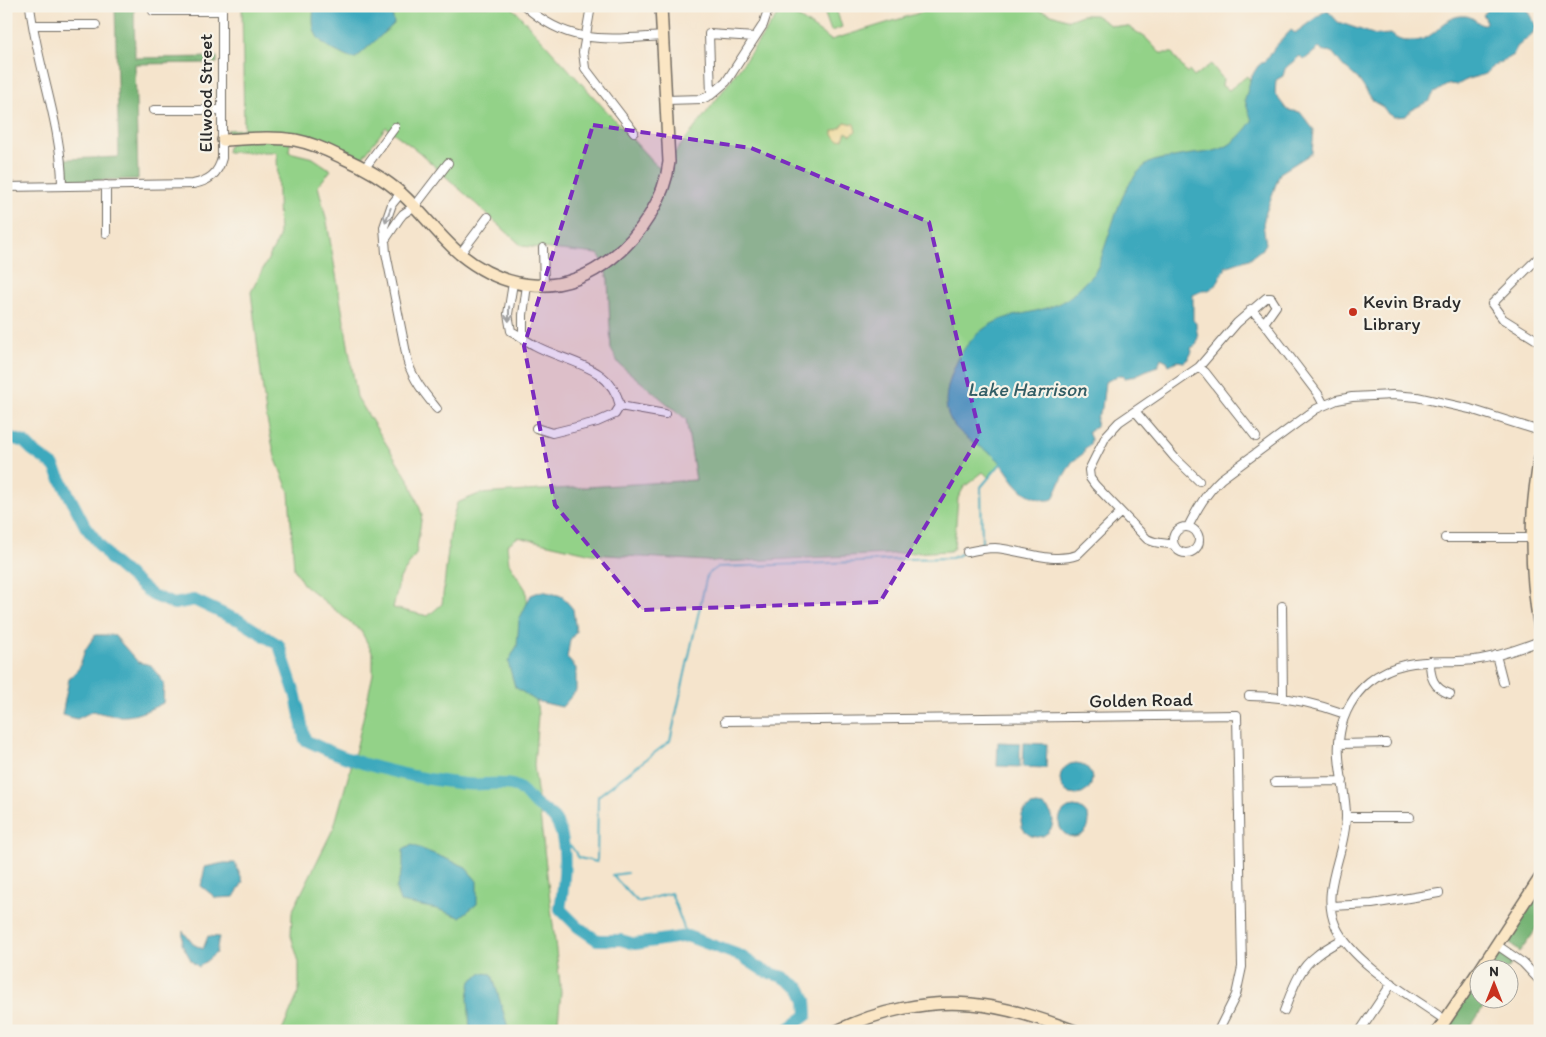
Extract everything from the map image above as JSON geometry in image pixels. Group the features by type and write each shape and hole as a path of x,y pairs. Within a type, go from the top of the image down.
{"street":[{"path":"30,6 41,66 57,127 61,156 62,186"},
{"path":"525,6 548,25 585,37 611,39 662,36"},
{"path":"592,6 585,37 583,61 585,68 634,132"},
{"path":"223,140 272,138 296,140 314,145 364,169 401,193 460,254 490,273 513,283 527,285 544,286 568,281 594,271 618,253 655,206 666,182 669,162 661,6"},
{"path":"666,100 702,99 712,95 726,82 763,25 769,7"},
{"path":"153,11 222,8"},
{"name":"Ellwood Street","path":"106,185 184,184 204,182 215,175 220,167 223,140 222,8"},
{"path":"33,25 96,25"},
{"path":"712,95 709,34 755,36"},
{"path":"154,110 222,110"},
{"path":"364,169 395,128"},
{"path":"385,240 403,214 415,206 448,163"},
{"path":"6,187 106,185 106,233"},
{"path":"401,193 388,213 384,227 385,240 408,363 418,386 437,409"},
{"path":"460,254 488,217"},
{"path":"542,248 544,286"},
{"path":"1540,256 1492,304 1503,319 1540,342"},
{"path":"513,283 508,314 511,331 534,345 597,372 613,386 620,406 614,414 597,422 552,433 536,428"},
{"path":"523,337 523,315 527,285"},
{"path":"1173,545 1174,534 1183,527 1195,530 1198,534 1199,544 1197,548 1188,554 1178,551 1173,545 1167,543 1157,544 1147,539 1095,485 1090,478 1089,470 1106,436 1119,422 1199,367 1251,309 1266,298 1271,298 1276,306 1264,323"},
{"path":"1251,309 1264,323 1318,394 1324,405"},
{"path":"1199,367 1256,436"},
{"path":"1188,527 1200,503 1211,488 1262,448 1324,405 1352,397 1393,395 1417,397 1470,409 1540,431"},
{"path":"620,406 665,414"},
{"path":"1135,410 1175,458 1199,481"},
{"path":"1540,458 1534,493 1532,538 1534,585 1540,629"},
{"path":"967,552 984,548 996,548 1056,559 1068,558 1077,555 1121,512"},
{"path":"1446,538 1532,538"},
{"path":"1282,606 1283,698"},
{"path":"1445,1020 1392,983 1358,956 1343,939 1334,920 1330,894 1346,817 1339,734 1345,714 1369,681 1402,664 1476,660 1520,649 1540,641"},
{"path":"1496,655 1503,682"},
{"path":"1430,661 1430,673 1434,684 1441,691 1450,694"},
{"path":"1249,696 1283,698 1316,704 1345,714"},
{"name":"Golden Road","path":"725,721 1237,715 1242,967 1236,995 1218,1031"},
{"path":"1339,744 1386,743"},
{"path":"1275,782 1343,781"},
{"path":"1346,817 1410,817"},
{"path":"1487,960 1540,878"},
{"path":"1332,906 1372,904 1439,893"},
{"path":"1284,1011 1295,982 1304,967 1315,956 1343,939"},
{"path":"1497,945 1523,963 1540,981"},
{"path":"1360,1031 1392,983"},
{"path":"1438,1031 1468,987"},
{"path":"837,1031 866,1019 904,1008 952,1003 992,1007 1075,1031"}],"highlighted area":[{"path":"593,125 751,148 929,222 980,435 880,602 642,610 555,505 524,346"}],"green space":[{"path":"115,6 134,6 135,58 217,57 217,63 135,64 138,179 73,181 67,177 65,159 119,157"},
{"path":"242,6 511,6 661,169 708,110 782,9 801,19 831,40 942,6 1028,6 1069,20 1082,15 1095,15 1110,25 1129,27 1146,38 1160,53 1173,53 1187,73 1189,71 1194,77 1211,64 1223,79 1222,86 1229,90 1247,76 1264,98 1267,109 1090,357 989,478 983,472 964,487 958,498 954,548 950,551 724,562 592,554 518,537 507,545 509,563 526,590 538,715 534,765 561,992 557,1031 282,1031 299,992 299,962 291,936 292,912 334,827 357,745 373,674 373,654 361,631 303,584 294,569 289,492 275,457 266,415 251,292 279,238 277,152 227,152 231,144 231,135 227,130 244,129","holes":["386,127 419,152 522,246 598,254 608,279 611,349 619,364 686,419 696,480 479,494 457,503 451,524 442,604 428,616 393,608 400,578 416,554 422,514 410,482 357,397 327,222 318,186 331,170 313,158 289,152 291,135 362,158"]},
{"path":"822,6 835,6 842,27 831,31"},
{"path":"1540,891 1540,924 1520,952 1511,945 1510,937"},
{"path":"1501,955 1514,960 1491,960"},
{"path":"1468,995 1468,1010 1482,1010 1468,1031 1444,1031"}],"sand":[{"path":"845,122 854,124 856,131 851,135 846,132 843,139 838,140 833,135 833,131 841,127"}],"water":[{"path":"314,6 391,6 394,24 356,58 351,58 329,48 319,39 313,22"},
{"name":"Lake Harrison","path":"1494,6 1524,6 1535,23 1536,28 1517,47 1513,55 1492,67 1486,74 1468,79 1457,85 1450,84 1445,86 1434,93 1429,101 1411,110 1406,116 1394,117 1388,114 1383,107 1374,102 1358,79 1343,66 1333,53 1328,51 1323,52 1319,48 1304,60 1300,56 1285,69 1283,76 1276,80 1275,94 1287,110 1300,112 1314,130 1312,153 1280,173 1263,224 1266,244 1249,259 1225,267 1217,284 1209,290 1193,295 1193,320 1196,323 1198,339 1196,345 1191,348 1192,352 1188,359 1184,362 1177,361 1169,365 1167,361 1161,358 1158,366 1125,378 1123,375 1120,375 1105,382 1102,408 1097,417 1096,427 1088,432 1091,439 1090,445 1084,449 1084,453 1072,462 1053,499 1042,499 1029,495 1022,490 996,458 971,441 956,427 950,419 946,399 956,363 969,343 977,334 997,321 1060,303 1075,292 1092,275 1101,260 1120,202 1126,190 1132,179 1149,163 1162,159 1218,150 1226,147 1243,133 1252,121 1245,100 1251,77 1258,66 1269,57 1274,48 1291,30 1295,33 1325,11 1329,12 1338,22 1376,35 1391,34 1401,40 1418,40 1426,38 1450,19 1457,17 1470,17 1482,25 1486,23 1483,15"},
{"path":"542,591 562,596 573,609 576,632 570,640 567,658 576,668 576,691 562,707 536,701 515,687 508,662 517,646 519,620 531,595"},
{"path":"95,635 114,635 138,662 151,665 164,683 163,703 129,716 113,716 93,711 77,719 62,715 69,679 79,668 85,650"},
{"path":"998,742 1020,743 1020,767 997,766"},
{"path":"1024,743 1047,744 1046,768 1023,767"},
{"path":"1076,763 1087,768 1092,779 1087,790 1076,795 1065,790 1060,779 1065,768"},
{"path":"1037,805 1048,810 1053,821 1048,832 1037,837 1026,832 1021,821 1026,810"},
{"path":"1074,807 1085,811 1089,822 1085,833 1074,837 1063,833 1059,822 1063,811"},
{"path":"412,845 464,866 477,881 477,904 460,917 437,909 400,902 396,889 403,867 403,850"},
{"path":"235,863 243,882 234,897 216,898 201,886 205,867"},
{"path":"183,931 193,944 203,949 208,936 219,937 216,953 199,967 192,962 182,944"},
{"path":"482,973 492,974 509,1031 470,1031 468,997 471,981"}],"waterway":[{"path":"6,436 24,442 54,466 85,526 112,561 152,595 174,604 194,600 239,620 279,645 296,696 305,740 343,757 403,774 465,784 503,784 518,787 534,803 551,815 560,829 565,864 560,909 578,927 597,940 621,940 635,944 687,936 741,956 764,971 783,977 801,989 806,1000 807,1015 785,1031"},
{"path":"974,547 982,543 981,487 1002,462"},
{"path":"564,851 571,846 579,858 597,862 598,796 670,741 707,575 718,567 952,558 965,552"},
{"path":"627,873 612,875 638,902 671,893 687,936"}],"place":[{"name":"Kevin Brady Library","path":"1353,312"}]}
